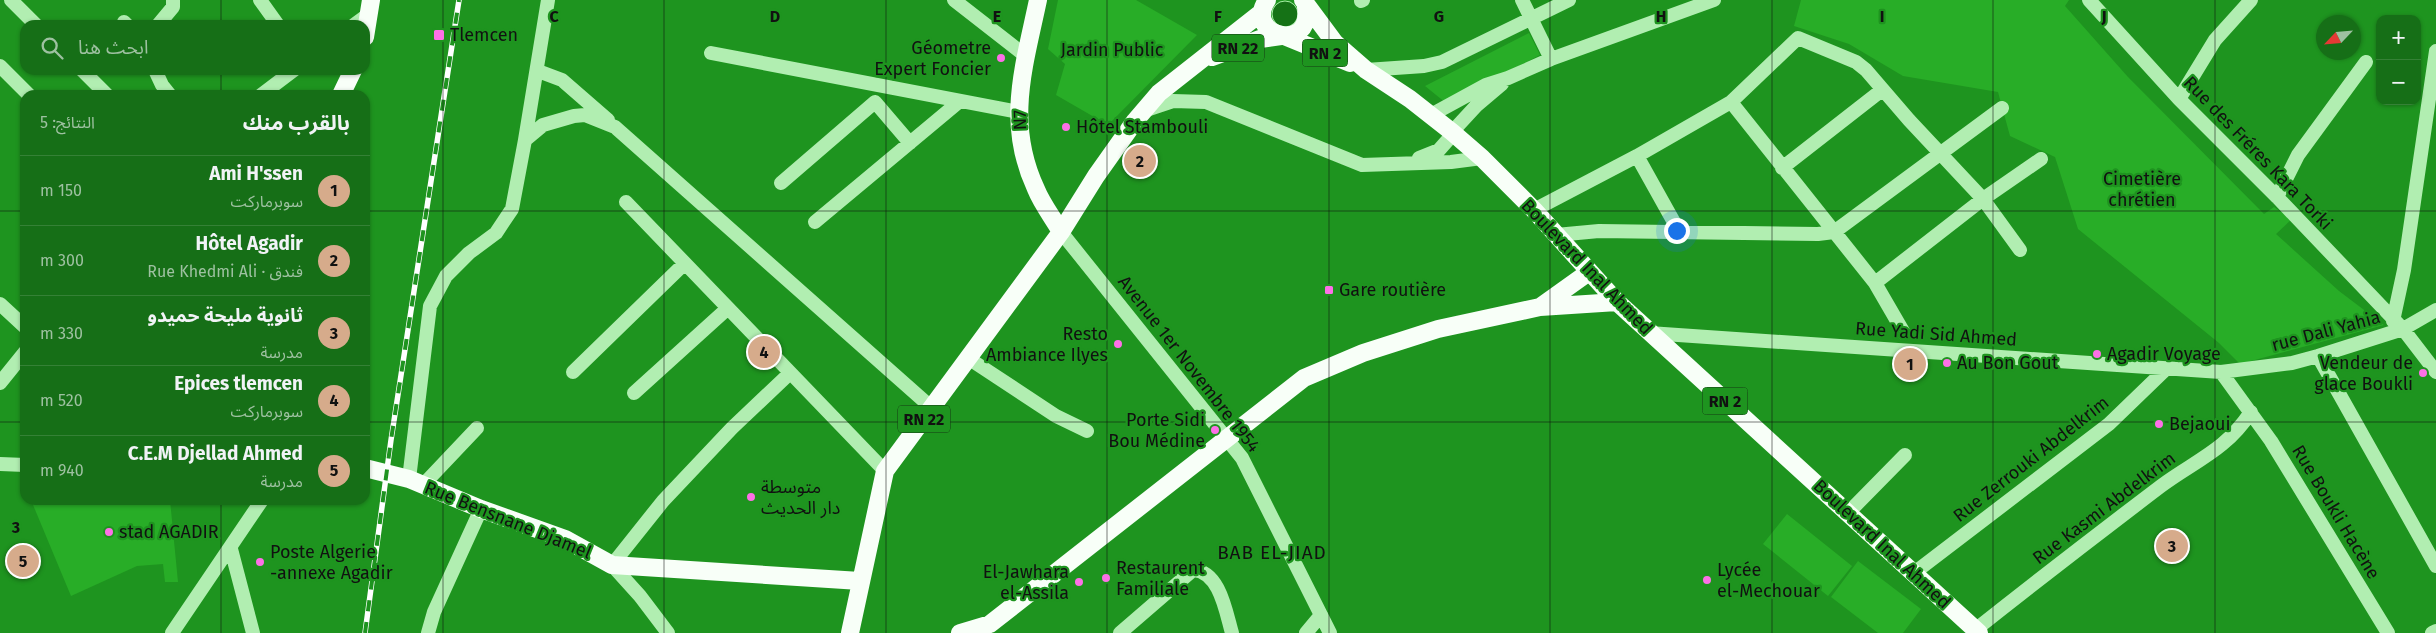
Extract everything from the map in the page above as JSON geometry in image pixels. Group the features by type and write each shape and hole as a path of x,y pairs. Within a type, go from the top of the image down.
{"main road":[{"name":"N7","path":"1038,0 1026,57 1018,112 1022,149 1036,189 1061,232"},
{"path":"1261,5 1263,19 1269,30 1282,36 1291,35 1303,27 1306,21 1306,3"},
{"name":"RN 2","path":"1306,3 1329,36 1366,70"},
{"name":"RN 22","path":"850,633 860,581 886,472 1061,232 1096,176 1158,92 1195,63 1261,5"},
{"path":"368,20 370,7"},
{"name":"RN 22","path":"1195,63 1260,40 1282,36"},
{"name":"RN 2","path":"1282,36 1366,70"},
{"name":"Boulevard Inal Ahmed","path":"1366,70 1431,115 1482,158 1534,210 1616,302 1849,512 1977,631"},
{"path":"343,90 351,75"},
{"path":"1540,307 1589,272"},
{"path":"960,633 980,631 990,624 1054,576 1170,482 1228,439 1304,378 1363,353 1438,329 1540,307 1616,302"},
{"name":"Rue Bensnane Djamel","path":"370,469 416,482 481,509 565,540 612,565 860,581"}],"street":[{"path":"11,0 31,20"},
{"path":"162,20 173,7 173,0"},
{"path":"260,0 274,20"},
{"path":"416,482 430,306 446,276 496,232 512,209 538,71 548,0"},
{"path":"954,0 1026,57"},
{"path":"1522,0 1551,59"},
{"path":"1366,70 1424,66 1442,62 1532,20 1569,0"},
{"path":"1431,115 1475,90 1551,59 1714,0"},
{"name":"Rue des Fréres Kara Torki","path":"2089,0 2179,99 2277,197 2398,325 2436,372"},
{"path":"2179,99 2215,40 2251,0"},
{"path":"358,20 370,7"},
{"path":"1534,210 1637,156 1731,102 1798,38 1856,62 1866,70 1939,153 1983,199 2020,250"},
{"path":"2398,325 2404,270 2436,51"},
{"path":"711,53 1018,112"},
{"path":"2277,197 2298,156 2366,62"},
{"path":"0,66 24,90"},
{"path":"538,71 562,80 932,408"},
{"path":"87,75 102,90"},
{"path":"157,75 166,90"},
{"path":"268,90 287,75"},
{"path":"1403,162 1439,150 1480,103 1508,78"},
{"path":"781,183 875,102 878,85"},
{"path":"1782,168 1882,90"},
{"path":"815,222 960,101"},
{"path":"1143,111 1173,101 1206,102 1362,166 1403,162 1451,162 1482,158"},
{"path":"875,102 910,143"},
{"path":"1731,102 1875,283 1904,333"},
{"path":"1556,235 1599,231 1818,234 1834,232 2002,108"},
{"path":"524,140 543,125 574,116 585,115 615,127"},
{"path":"1637,156 1680,232"},
{"path":"1875,283 1983,199 2041,159"},
{"path":"626,202 886,472"},
{"name":"Avenue 1er Novembre 1954","path":"1061,232 1242,458 1330,633"},
{"path":"573,372 684,264"},
{"path":"0,304 20,322"},
{"path":"634,393 728,308"},
{"name":"rue Dali Yahia","path":"2221,372 2292,363 2318,356 2436,310"},
{"name":"Rue Yadi Sid Ahmed","path":"1649,333 2221,372"},
{"path":"2318,356 2436,566"},
{"path":"0,383 20,358"},
{"path":"968,358 1056,416 1087,431"},
{"name":"Rue Zerrouki Abdelkrim","path":"1914,573 2109,424 2166,369"},
{"name":"Rue Boukli Hacène","path":"2221,372 2276,450 2388,633"},
{"path":"668,633 640,596 612,565 663,501 732,428 790,374"},
{"name":"Rue Kasmi Abdelkrim","path":"1977,631 2164,484 2227,443 2251,412"},
{"path":"416,482 478,428"},
{"path":"1849,512 1905,455"},
{"path":"0,464 20,464"},
{"path":"172,633 231,549 259,505"},
{"path":"428,633 434,612 481,509"},
{"path":"231,549 253,633"},
{"path":"1120,633 1193,570 1199,570 1213,581 1219,591 1232,633"},
{"path":"1306,633 1321,615"},
{"path":"2432,633 2436,632"}],"green space":[{"name":"Jardin Public","path":"1058,0 1136,0 1197,35 1108,125 1056,95 1065,64 1048,49"},
{"name":"Cimetière chrétien","path":"1801,0 2069,0 2065,6 2128,77 2264,214 2274,207 2281,212 2284,209 2293,218 2276,234 2339,291 2384,325 2240,364 2219,343 2078,229 2055,157 2010,136 1998,92 1903,76 1849,44 1794,26"},
{"path":"1529,33 1540,55 1446,103 1425,86"},
{"name":"stad AGADIR","path":"33,505 170,505 178,582 165,582 163,564 137,566 71,596"},
{"path":"1787,514 1852,566 1828,596 1763,544"},
{"path":"1858,561 1921,609 1903,633 1878,633 1831,597"}],"shaded area":[{"path":"1285,1 1295,4 1298,14 1295,24 1285,27 1275,24 1272,14 1275,4"}],"railway":[{"path":"365,633 391,440 459,0"}],"place":[{"name":"Tlemcen","path":"439,35"},
{"name":"Géometre Expert Foncier","path":"1001,58"},
{"name":"Hôtel Stambouli","path":"1066,127"},
{"name":"Hôtel Agadir","path":"1140,161"},
{"name":"Gare routière","path":"1329,290"},
{"name":"Resto Ambiance Ilyes","path":"1118,344"},
{"name":"Epices tlemcen","path":"764,352"},
{"name":"Agadir Voyage","path":"2097,354"},
{"name":"Au Bon Gout","path":"1947,363"},
{"name":"Ami H'ssen","path":"1910,364"},
{"name":"Vendeur de glace Boukli","path":"2423,373"},
{"name":"Bejaoui","path":"2159,424"},
{"name":"Porte Sidi Bou Médine","path":"1215,430"},
{"name":"متوسطة دار الحديث","path":"751,497"},
{"name":"stad AGADIR","path":"109,532"},
{"name":"ثانوية مليحة حميدو","path":"2172,546"},
{"name":"C.E.M Djellad Ahmed","path":"23,561"},
{"name":"Poste Algerie -annexe Agadir","path":"260,562"},
{"name":"Restaurent Familiale","path":"1106,578"},
{"name":"Lycée el-Mechouar","path":"1707,580"},
{"name":"El-Jawhara el-Assila","path":"1079,582"}],"district":[{"name":"BAB EL-JIAD","path":"1272,552"}]}
